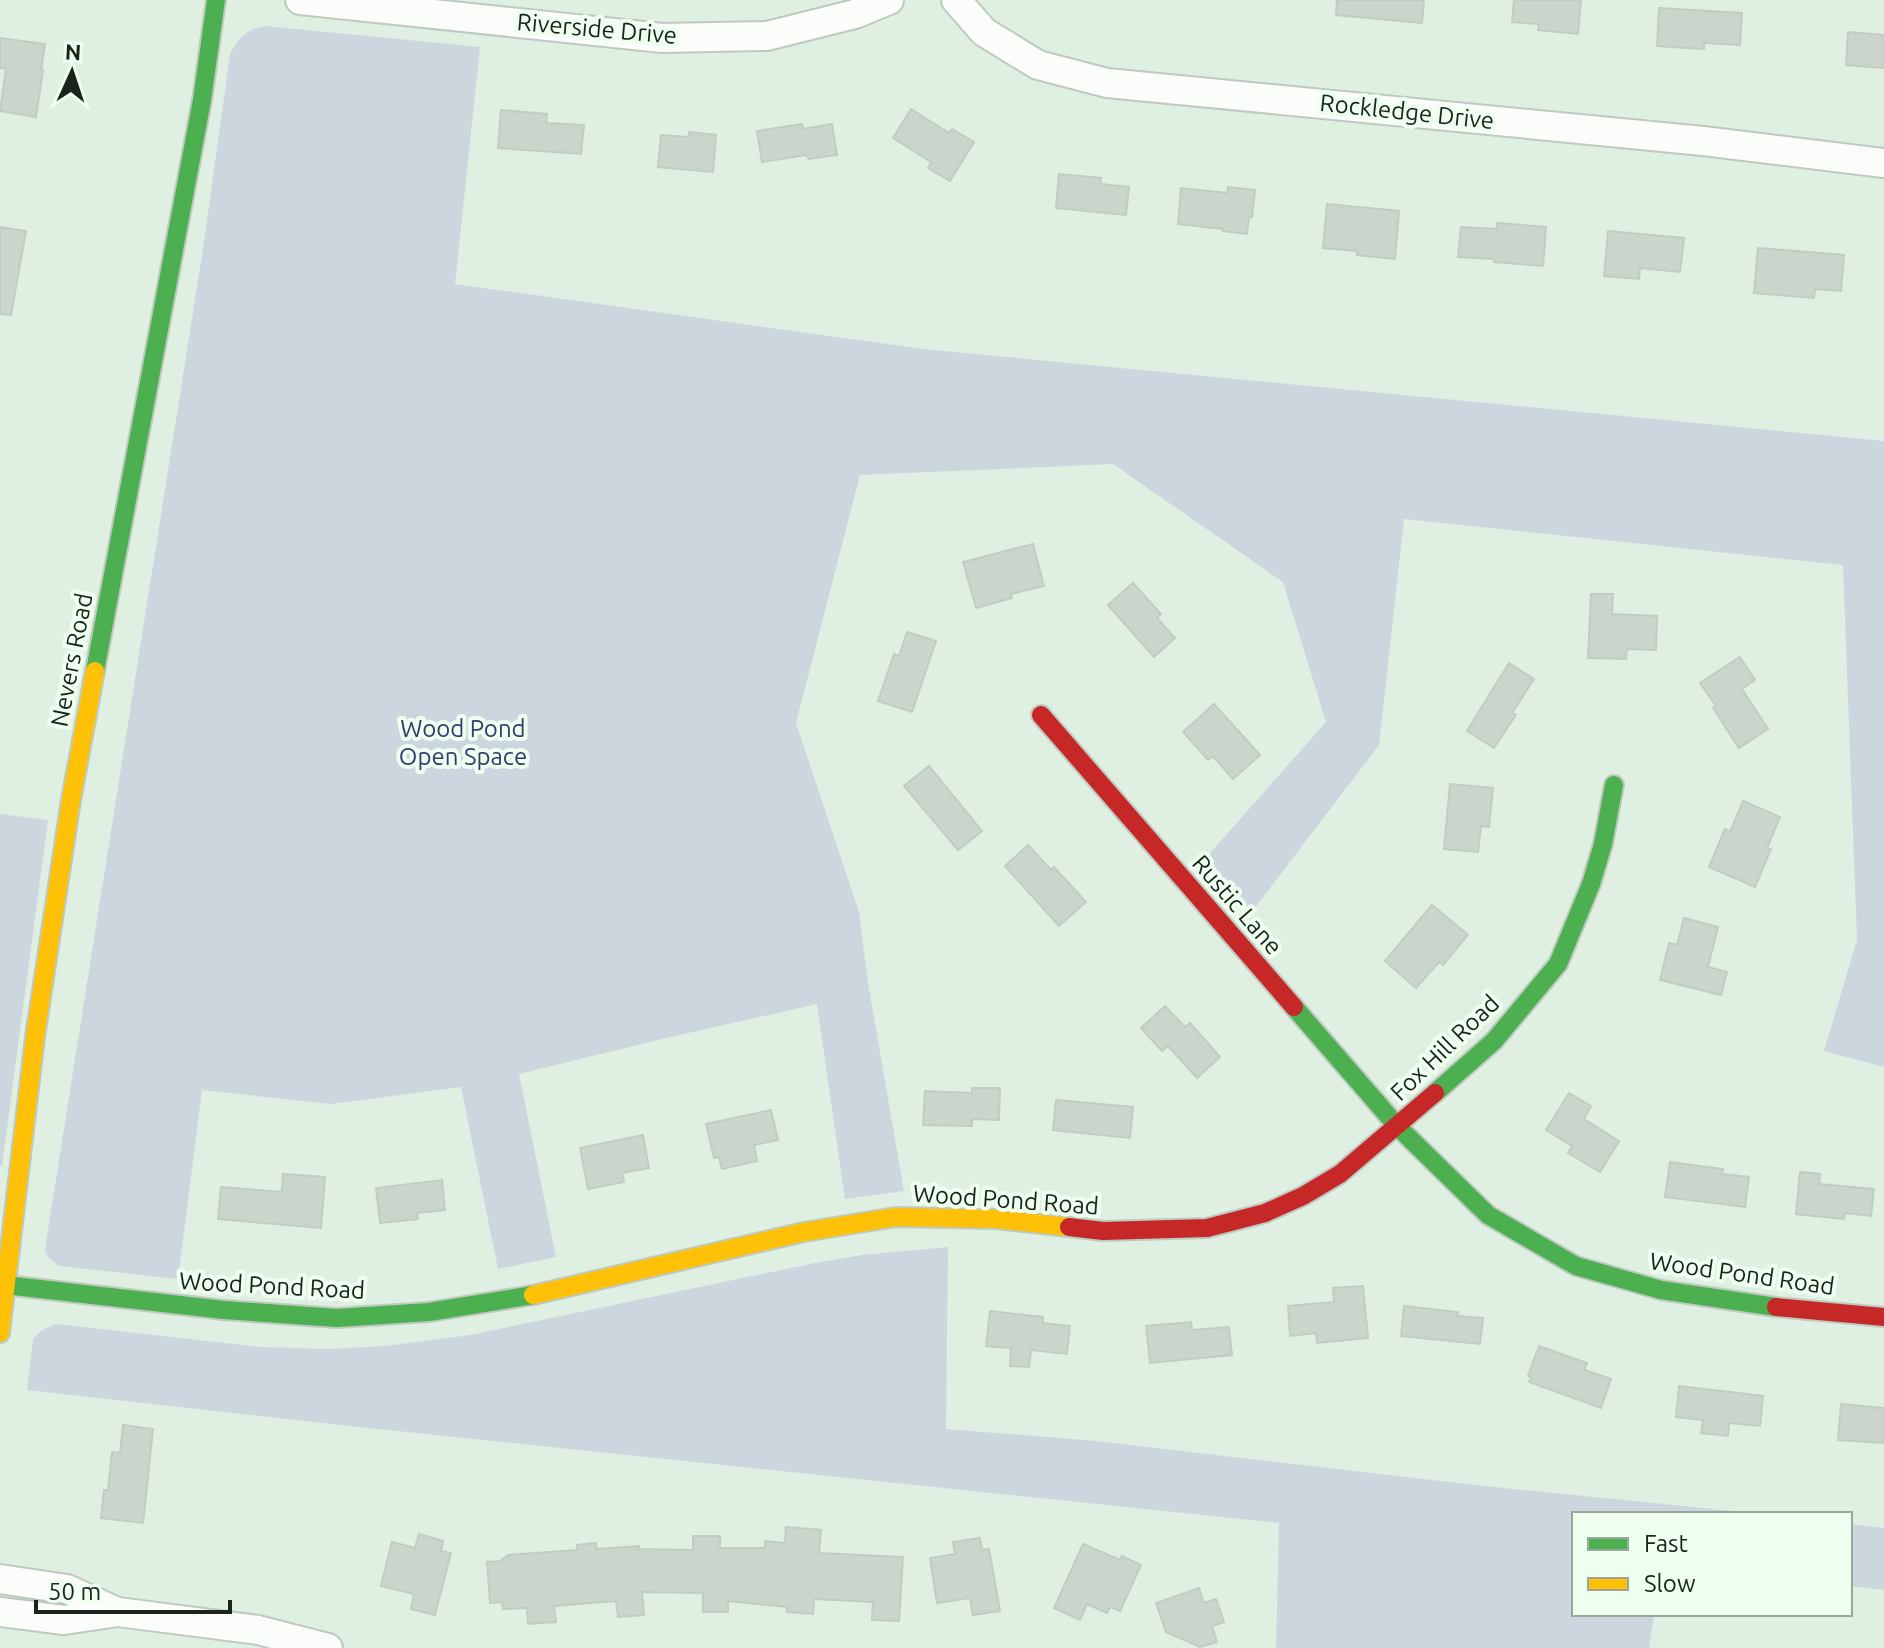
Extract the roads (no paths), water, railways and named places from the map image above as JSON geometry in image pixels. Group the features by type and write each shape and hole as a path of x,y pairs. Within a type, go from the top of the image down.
{"street":[{"name":"Nevers Road","path":"0,1333 35,1037 71,800 199,115 216,0"},
{"name":"Riverside Drive","path":"300,0 662,38 767,36 855,14 889,0"},
{"name":"Rockledge Drive","path":"956,0 984,32 1038,65 1107,83 1703,141 1884,163"},
{"name":"Rustic Lane","path":"1041,715 1397,1126"},
{"name":"Fox Hill Road","path":"1397,1126 1494,1041 1558,964 1591,884 1603,844 1614,785"},
{"name":"Wood Pond Road","path":"5,1285 224,1310 337,1318 429,1312 531,1295 804,1232 896,1217 996,1219 1103,1231 1207,1228 1265,1213 1303,1196 1340,1174 1397,1126 1488,1215 1576,1266 1661,1290 1771,1307 1884,1317"},
{"path":"0,1579 67,1589 118,1612"},
{"path":"0,1612 64,1620 118,1612 258,1630 328,1648"}],"park label":[{"name":"Wood Pond Open Space","path":"463,743"}]}
